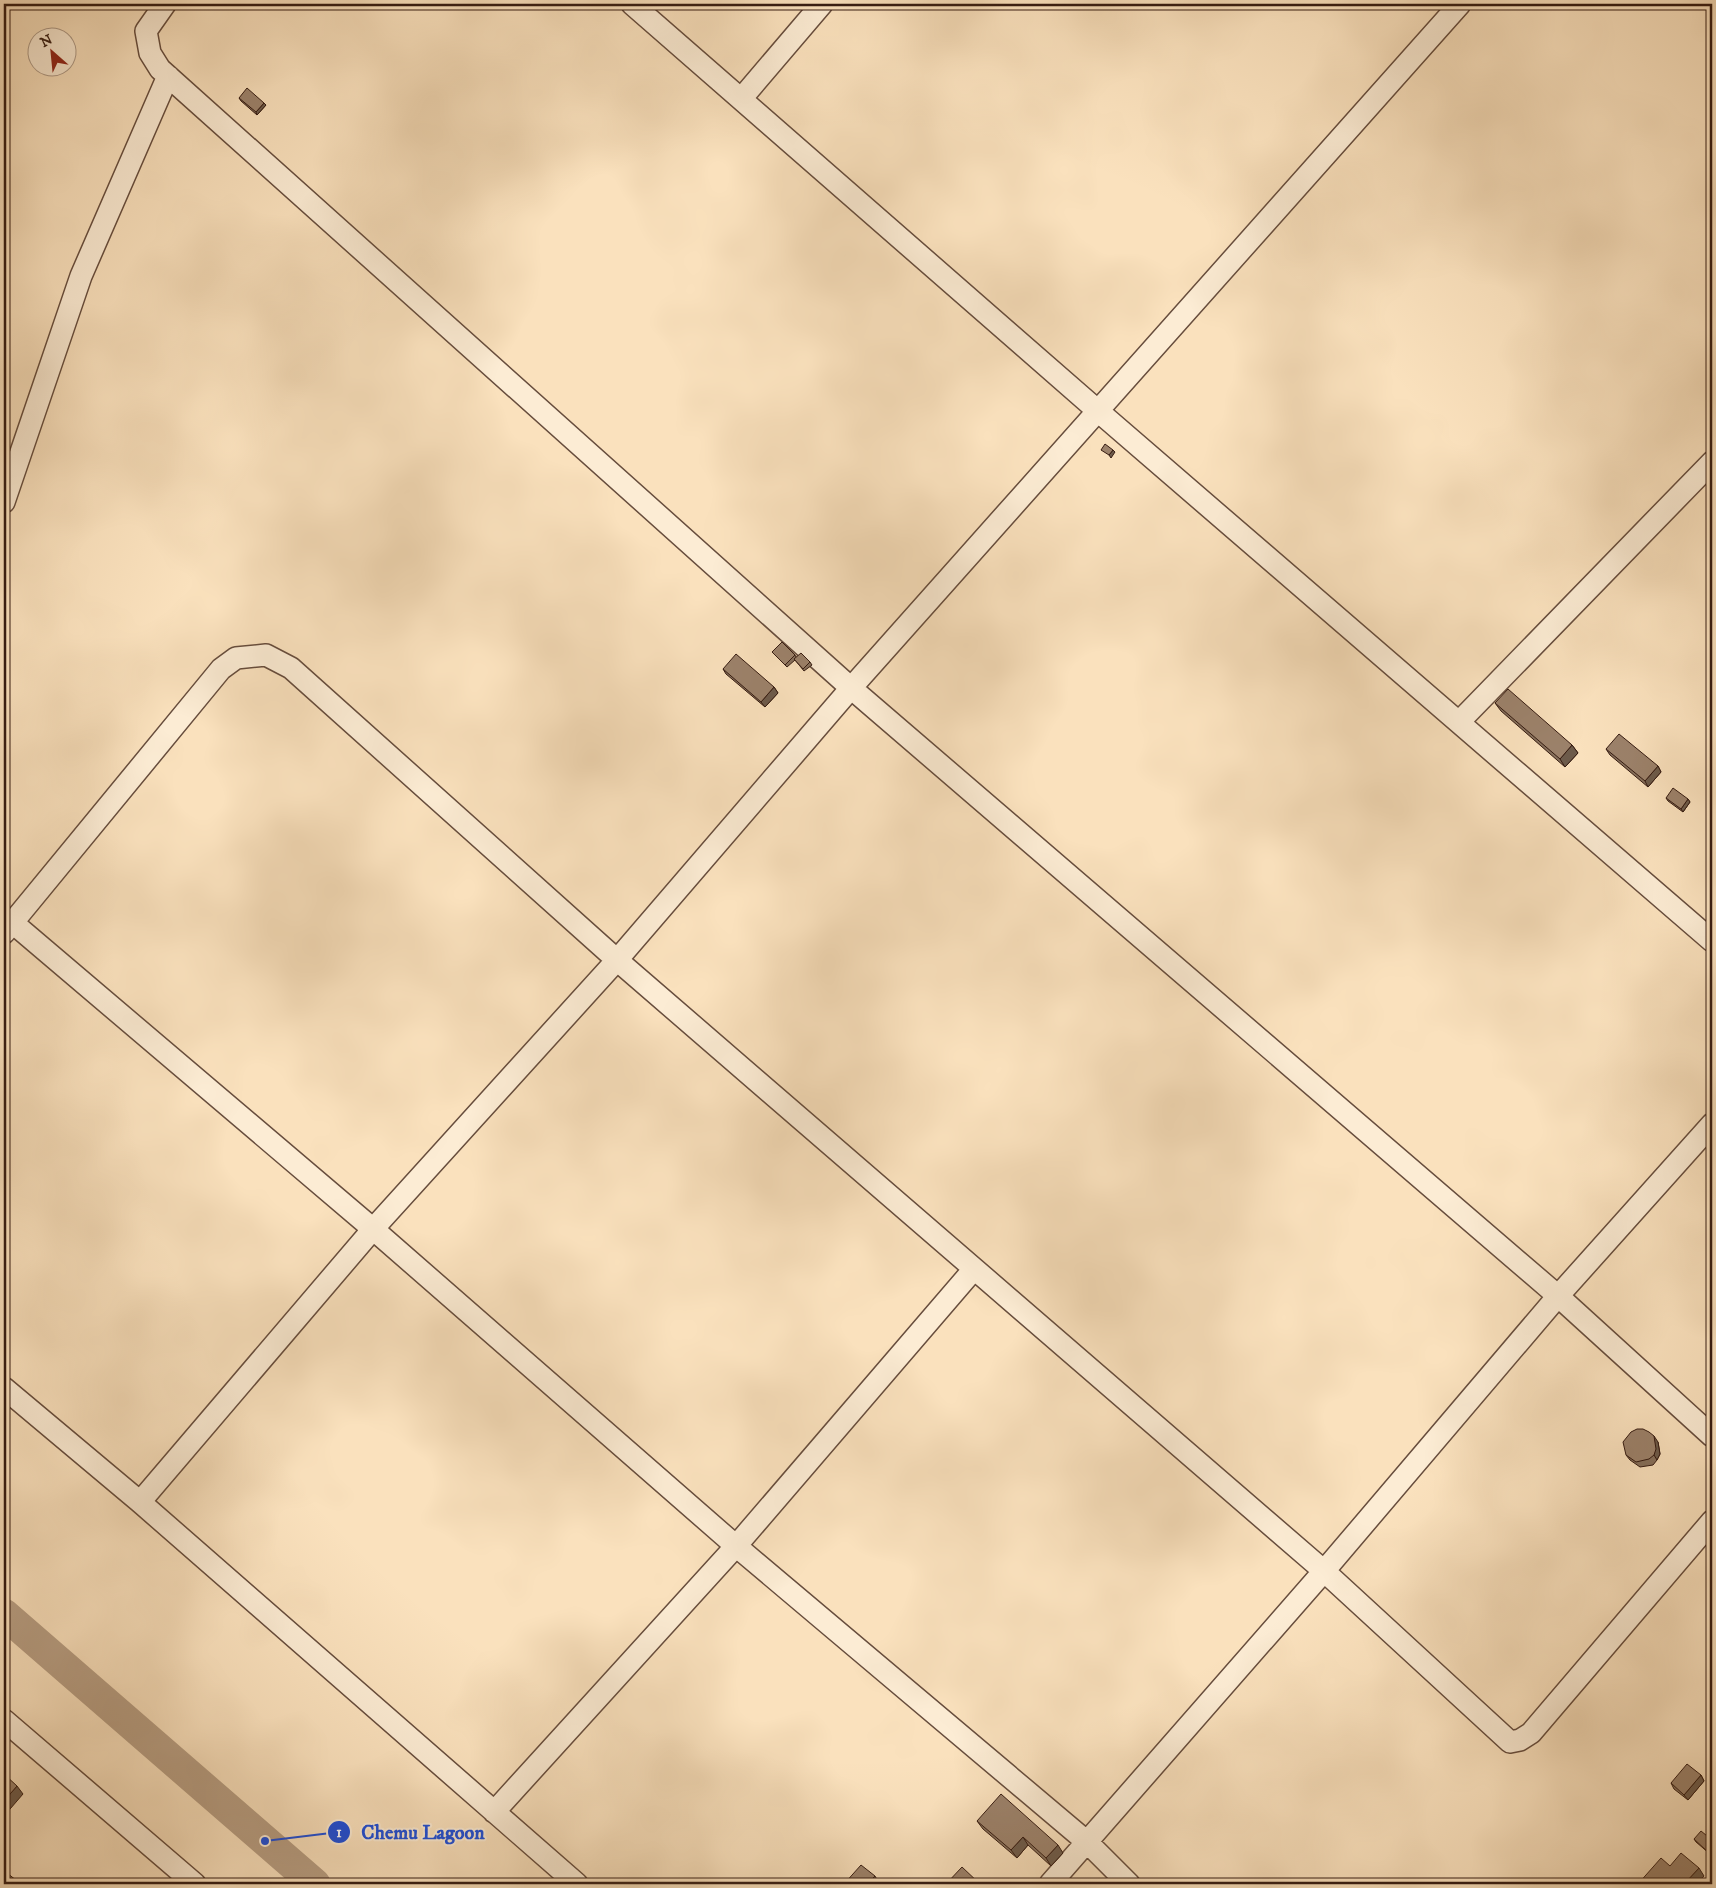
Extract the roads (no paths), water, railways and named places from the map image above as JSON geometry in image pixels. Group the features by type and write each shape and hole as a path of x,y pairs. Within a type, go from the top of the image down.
{"street":[{"path":"165,4 146,31 150,53 160,69 851,688 1558,1296 1712,1436"},
{"path":"632,4 1098,411 1712,941"},
{"path":"741,100 822,4"},
{"path":"140,1502 373,1229 616,960 851,688 1460,4"},
{"path":"4,502 81,276 168,76"},
{"path":"1459,722 1712,462"},
{"path":"1129,1884 1086,1842 736,1546 373,1229 8,928 221,669 236,658 266,655 291,668 616,960 1324,1571 1510,1742 1520,1740 1531,1733 1712,1521"},
{"path":"1050,1884 1324,1571 1558,1296 1712,1124"},
{"path":"494,1812 736,1546 974,1269"},
{"path":"4,1388 140,1502 577,1884"},
{"path":"4,1720 195,1884"}],"waterway":[{"path":"4,1614 315,1884"}],"place":[{"name":"Chemu Lagoon","path":"265,1841"}]}
